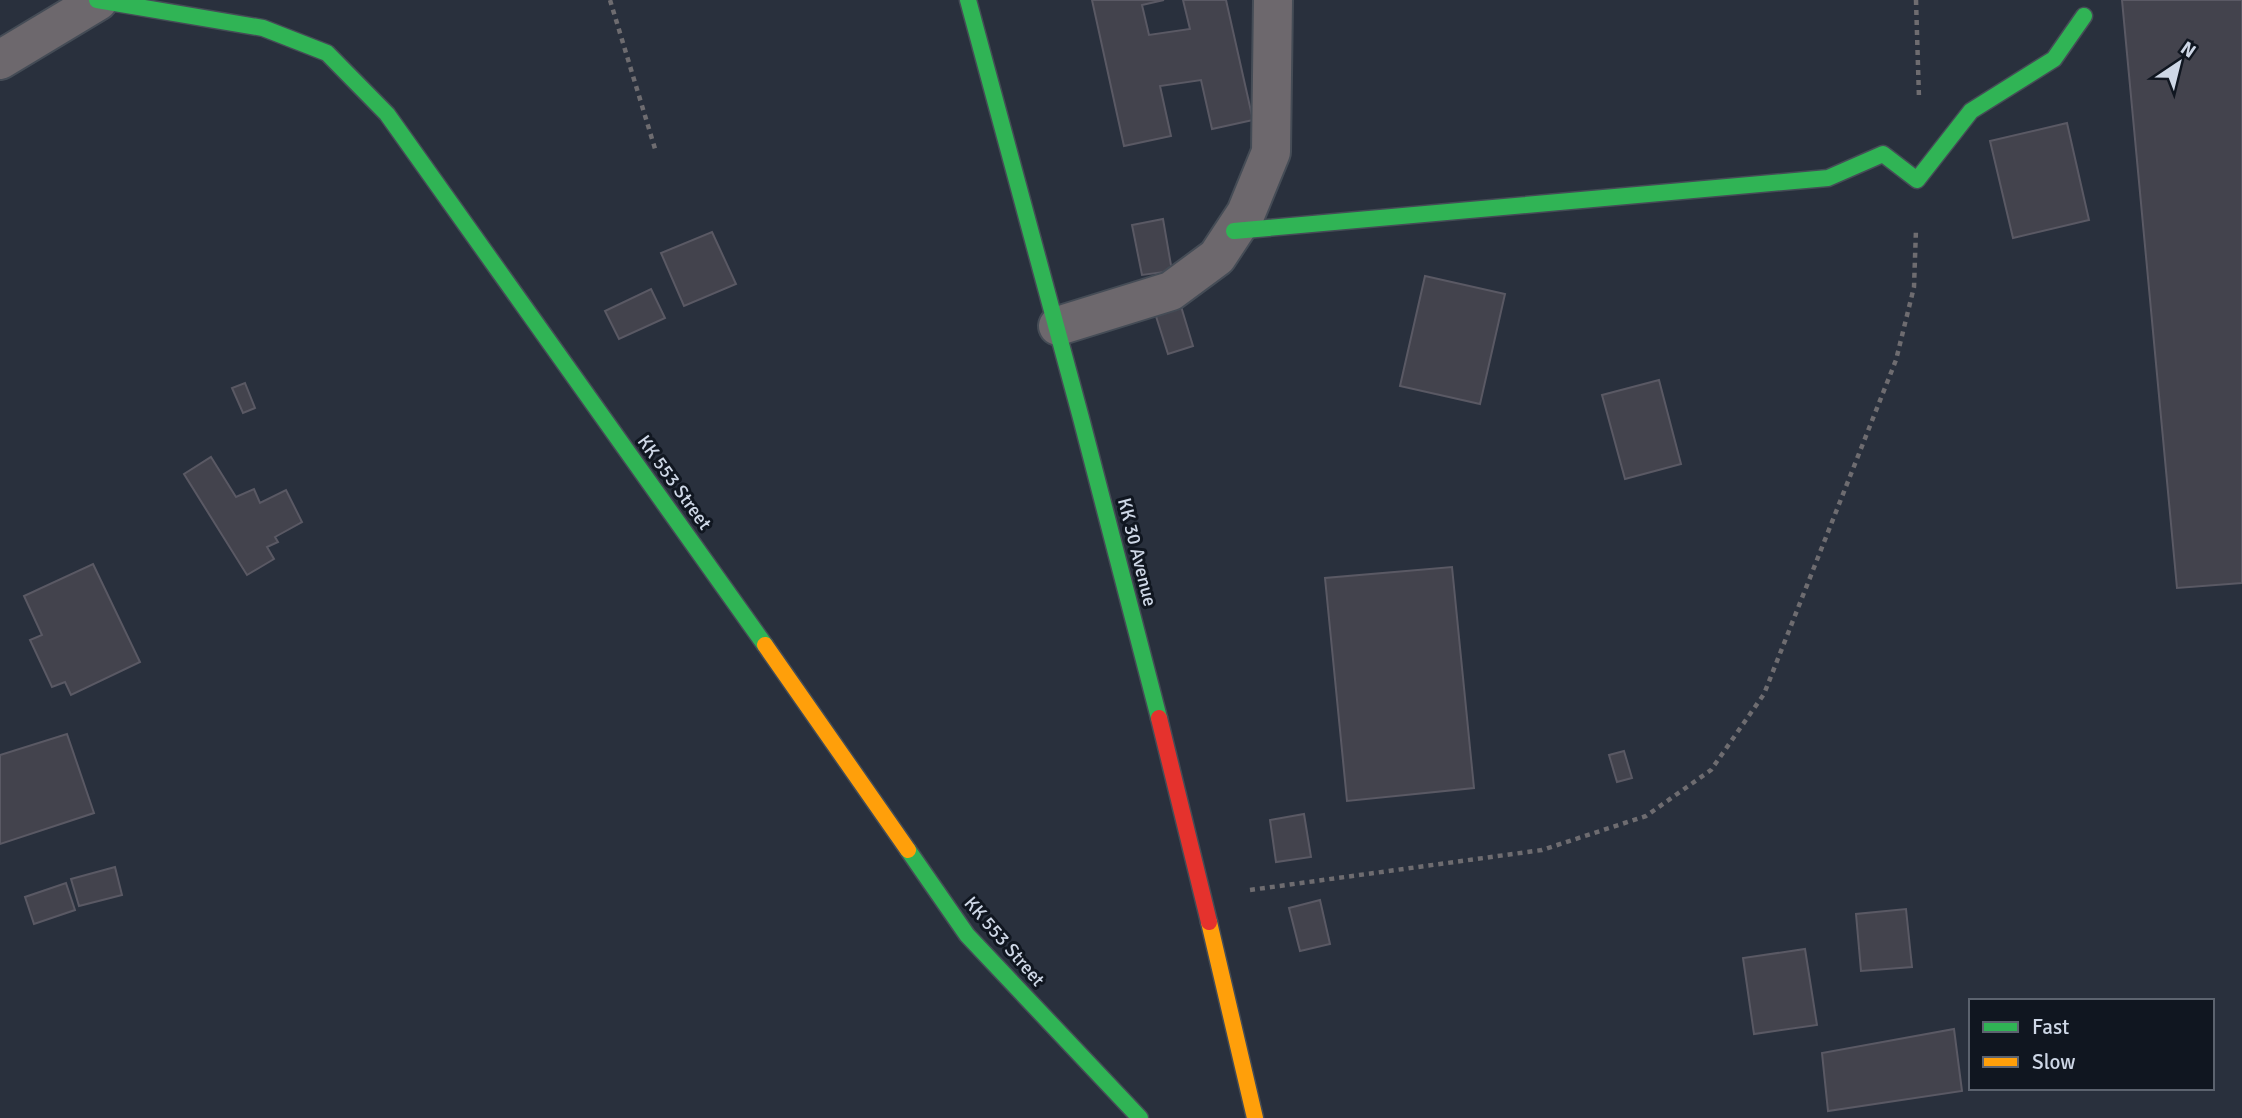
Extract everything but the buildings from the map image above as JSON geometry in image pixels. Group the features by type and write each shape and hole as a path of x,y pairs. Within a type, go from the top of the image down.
{"street":[{"path":"0,60 98,0"},
{"name":"KK 553 Street","path":"98,0 263,28 327,53 387,114 758,635 967,935 1140,1118"},
{"name":"KK 30 Avenue","path":"968,0 1058,326 1204,896 1255,1118"},
{"path":"1058,326 1171,291 1217,257 1234,232 1246,213 1271,152 1273,0"},
{"path":"1234,232 1828,178 1883,154 1917,180 1971,111 2054,59 2084,16"}],"path":[{"path":"610,0 656,152"},
{"path":"1916,0 1919,106"},
{"path":"1204,896 1542,850 1646,816 1711,770 1764,694 1896,360 1914,287 1917,180"}],"traffic: fast":[{"path":"97,0 263,28 327,53 387,114 765,645"},
{"path":"968,0 1159,718"},
{"path":"1234,231 1828,178 1883,154 1917,180 1971,111 2054,59 2084,16"},
{"path":"908,850 967,935 1140,1118"}],"traffic: slow":[{"path":"765,645 908,850"},
{"path":"1209,922 1255,1118"}],"traffic: jam":[{"path":"1159,718 1209,922"}]}
